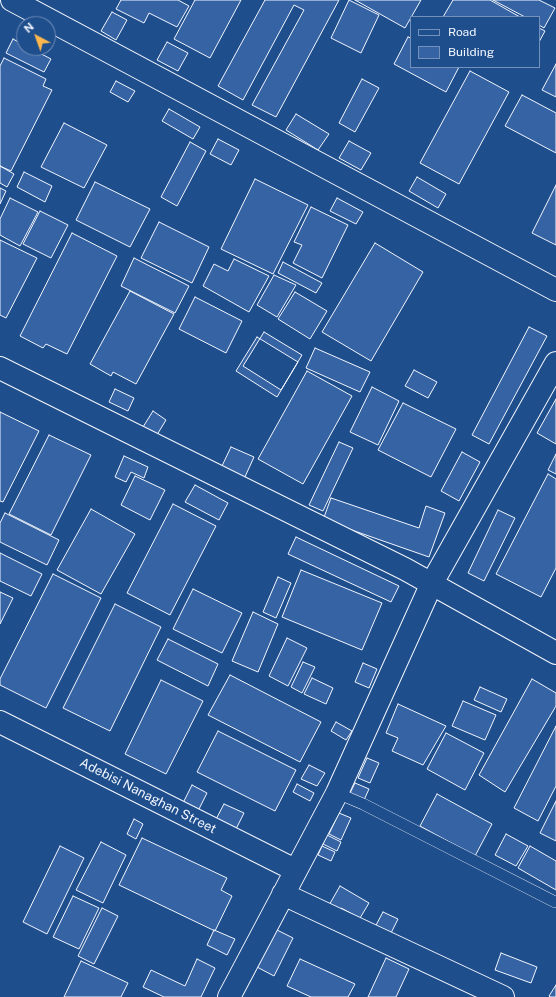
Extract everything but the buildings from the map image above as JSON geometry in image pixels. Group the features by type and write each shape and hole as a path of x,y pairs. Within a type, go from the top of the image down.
{"street":[{"path":"12,0 556,290"},
{"path":"228,997 336,793 432,583 556,363"},
{"path":"0,368 432,583 556,653"},
{"name":"Adebisi Nanaghan Street","path":"0,722 295,870"},
{"path":"283,894 503,997"}],"lane":[{"path":"336,793 363,804 555,902"}]}
